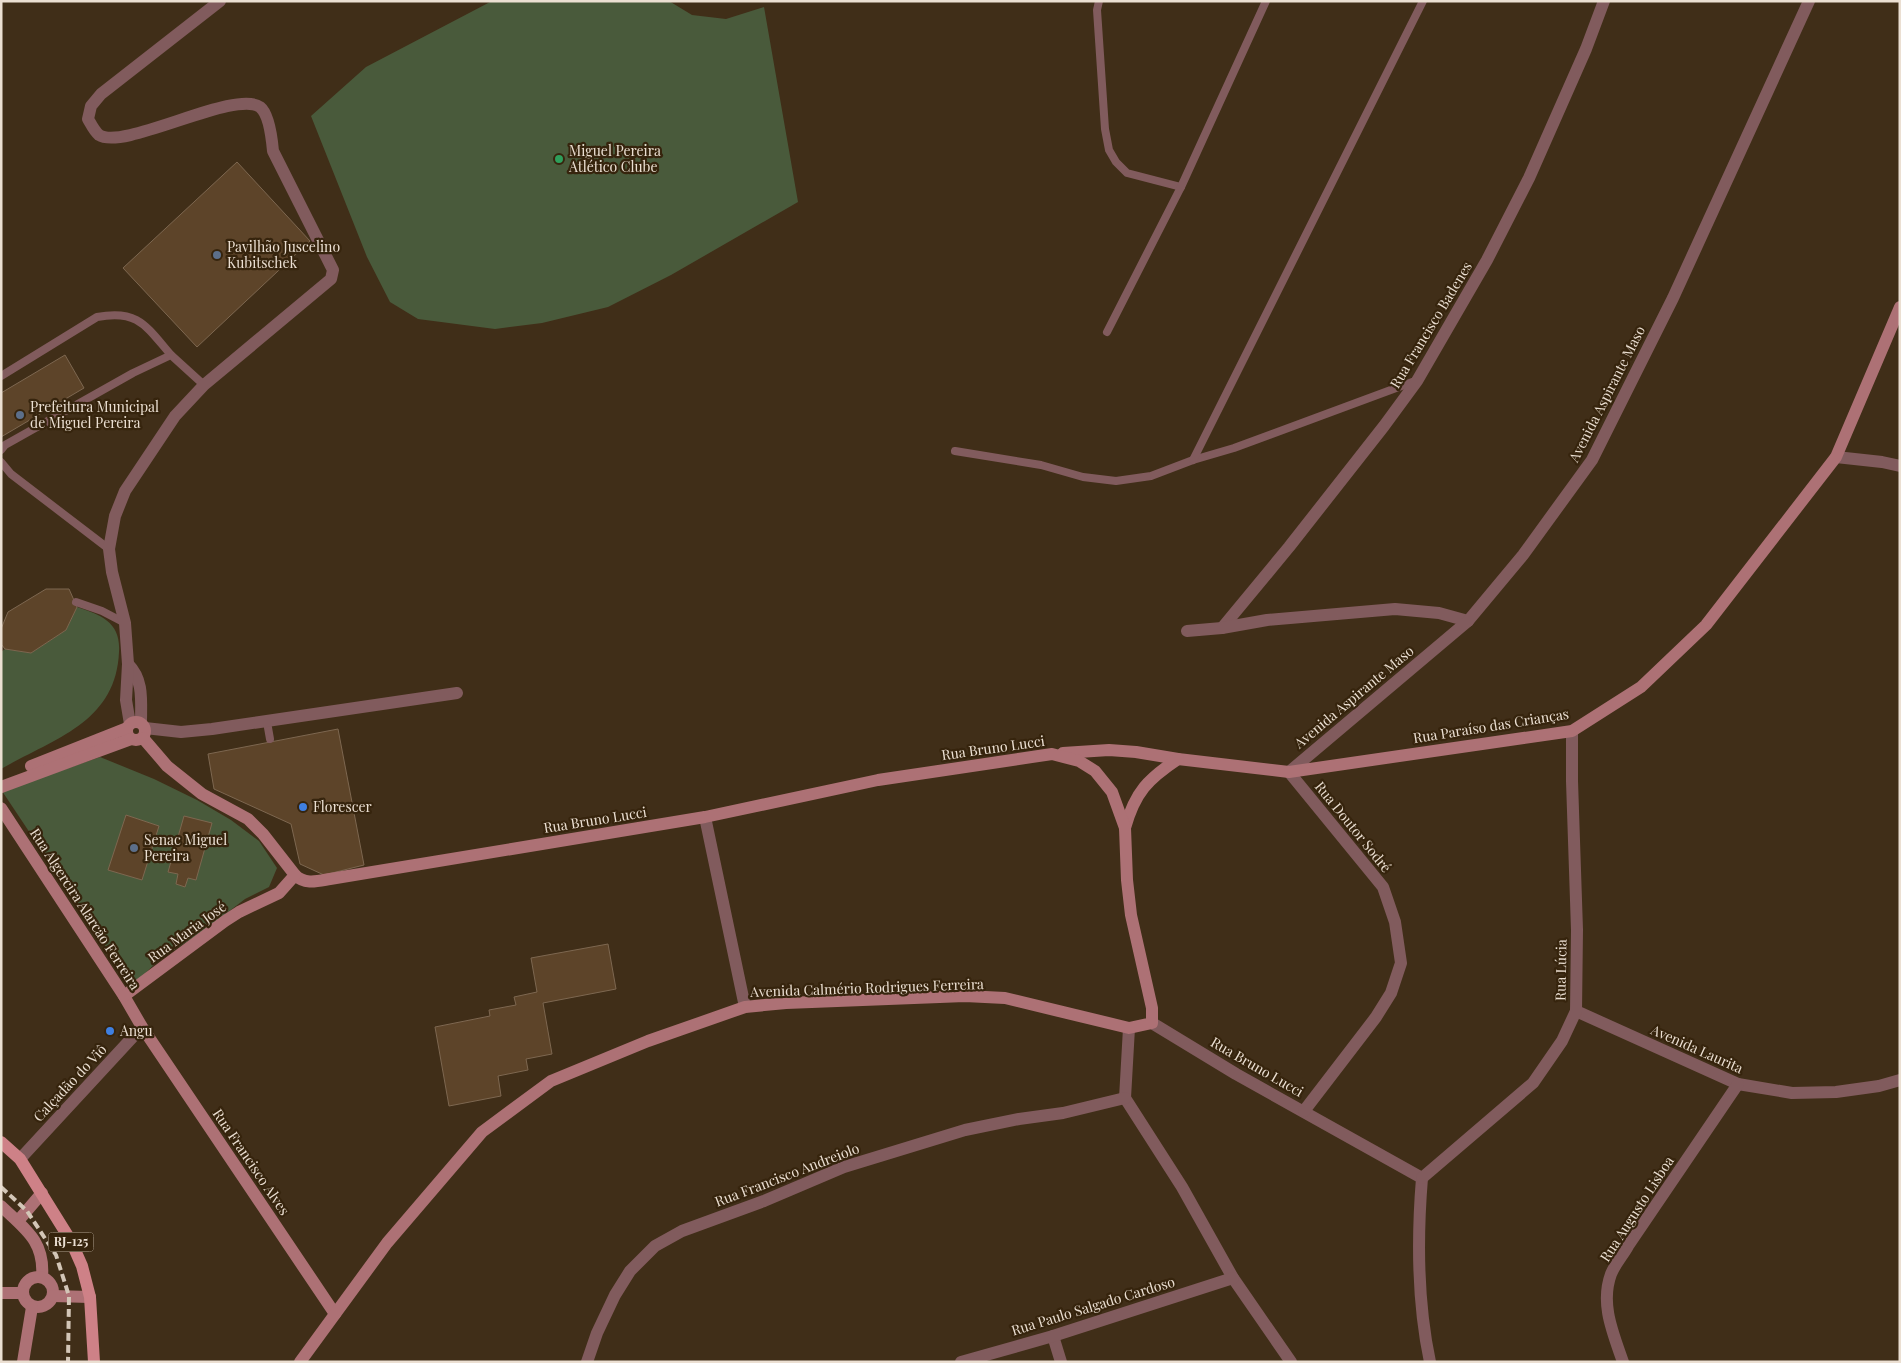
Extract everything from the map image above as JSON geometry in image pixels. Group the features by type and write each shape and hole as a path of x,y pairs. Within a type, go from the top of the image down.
{"main road":[{"name":"RJ-125","path":"1,1142 20,1158 71,1241 82,1266 90,1297 94,1362"}],"street":[{"path":"220,1 101,94 91,106 88,119 100,136 108,138 127,135 228,106 252,103 261,108 270,132 273,151 334,270 331,279 204,385 175,416 125,491 115,516 109,549 112,572 125,623 128,664 139,681 141,692 136,730 167,766 202,794 248,819 263,834 295,875"},
{"name":"Rua Francisco Badenes","path":"1222,628 1289,547 1384,426 1417,380 1487,260 1529,178 1586,48 1604,1"},
{"name":"Avenida Aspirante Maso","path":"1289,772 1468,621 1523,556 1592,460 1673,298 1809,1"},
{"name":"Rua Paraíso das Crianças","path":"1052,754 1109,750 1136,752 1289,772 1572,730 1641,687 1706,625 1836,457 1900,307"},
{"path":"1836,457 1900,466"},
{"path":"1187,631 1222,628 1267,620 1395,609 1438,613 1468,621"},
{"path":"1,778 136,730 181,732 267,722 457,693"},
{"path":"1,787 136,730"},
{"name":"Rua Lúcia","path":"1422,1178 1533,1083 1562,1041 1576,1011 1577,930 1572,730"},
{"name":"Rua Bruno Lucci","path":"295,875 300,880 314,882 704,817 878,780 1052,754 1079,761 1095,772 1112,792 1125,828 1127,880 1131,915 1152,1008 1152,1023 1236,1074 1422,1178"},
{"path":"1125,828 1129,814 1139,795 1153,776 1178,759"},
{"name":"Rua Doutor Sodré","path":"1289,772 1383,888 1395,922 1401,963 1391,993 1376,1017 1304,1111"},
{"name":"Rua Algercira Alarcão Ferreira","path":"1,808 124,996 142,1027"},
{"path":"704,817 745,1007"},
{"name":"Rua Maria José","path":"124,996 224,921 279,893 295,875"},
{"name":"Avenida Calmério Rodrigues Ferreira","path":"300,1362 387,1243 482,1132 550,1081 648,1041 745,1007 786,1003 965,996 1005,998 1129,1028 1152,1023"},
{"name":"Avenida Laurita","path":"1576,1011 1738,1084 1792,1094 1836,1092 1880,1086 1900,1080"},
{"name":"Calçadão do Viô","path":"20,1158 142,1027"},
{"name":"Rua Francisco Alves","path":"142,1027 335,1314"},
{"path":"1129,1028 1125,1098 1182,1187 1233,1278 1292,1362"},
{"name":"Rua Augusto Lisboa","path":"1624,1362 1609,1324 1606,1298 1612,1274 1628,1246 1738,1084"},
{"name":"Rua Francisco Andreiolo","path":"587,1362 597,1333 614,1295 630,1270 655,1246 682,1231 764,1201 844,1167 965,1130 1018,1119 1063,1113 1125,1098"},
{"path":"1422,1178 1418,1231 1420,1280 1423,1332 1430,1362"},
{"path":"18,1221 42,1193"},
{"path":"1,1206 18,1221 39,1248 43,1264 42,1277"},
{"path":"36,1277 42,1277 51,1284 53,1296 45,1306 32,1307 27,1304 22,1293 26,1282 36,1277"},
{"name":"Rua Paulo Salgado Cardoso","path":"961,1362 1053,1336 1233,1278"},
{"path":"1,1294 22,1293"},
{"path":"53,1296 90,1297"},
{"path":"24,1362 32,1307"},
{"path":"1053,1336 1061,1362"}],"lane":[{"path":"1099,1 1096,10 1105,129 1109,150 1116,162 1127,173 1181,187"},
{"path":"1107,332 1181,187 1266,1"},
{"path":"1193,460 1423,1"},
{"path":"1,376 97,317 123,314 133,317 148,329 171,355 204,385"},
{"path":"1,450 5,445 133,373 171,355"},
{"path":"955,451 1041,465 1083,477 1116,481 1151,476 1193,460 1234,448 1417,380"},
{"path":"1,462 11,474 109,549"},
{"path":"76,602 102,611 125,623"},
{"path":"267,722 270,739"}],"green space":[{"name":"Miguel Pereira Atlético Clube","path":"492,1 669,1 692,15 726,19 764,7 798,202 671,275 608,307 542,323 495,329 418,319 390,302 367,257 311,116 366,67"},
{"path":"77,607 102,617 113,627 117,634 119,652 115,676 107,696 94,712 78,726 60,738 1,769 1,652 5,649 31,653 66,630"},
{"path":"100,757 154,779 197,800 231,820 259,841 277,868 269,887 245,899 202,932 161,958 132,986 2,791"}],"building":[{"name":"Pavilhão Juscelino Kubitschek","path":"237,162 310,241 197,347 123,268"},
{"name":"Prefeitura Municipal de Miguel Pereira","path":"65,355 84,388 1,437 1,393"},
{"path":"46,589 69,589 77,607 66,630 31,653 5,649 1,644 1,629 8,612"},
{"name":"Florescer","path":"338,729 364,865 324,875 300,864 291,824 214,789 208,754"},
{"name":"Senac Miguel Pereira","path":"126,815 159,826 142,880 108,870"},
{"path":"184,816 212,823 196,880 188,878 185,887 176,884 178,874 168,872"},
{"path":"608,944 616,989 543,1003 552,1054 526,1059 528,1070 498,1076 501,1096 449,1106 435,1027 490,1016 489,1010 516,1005 514,997 537,992 531,958"}],"railway":[{"path":"1,1187 27,1211 56,1255 69,1296 68,1362"}],"place":[{"name":"Miguel Pereira Atlético Clube","path":"559,159"},
{"name":"Pavilhão Juscelino Kubitschek","path":"217,255"},
{"name":"Prefeitura Municipal de Miguel Pereira","path":"20,415"},
{"name":"Florescer","path":"303,807"},
{"name":"Senac Miguel Pereira","path":"134,848"},
{"name":"Angu","path":"110,1031"}]}
